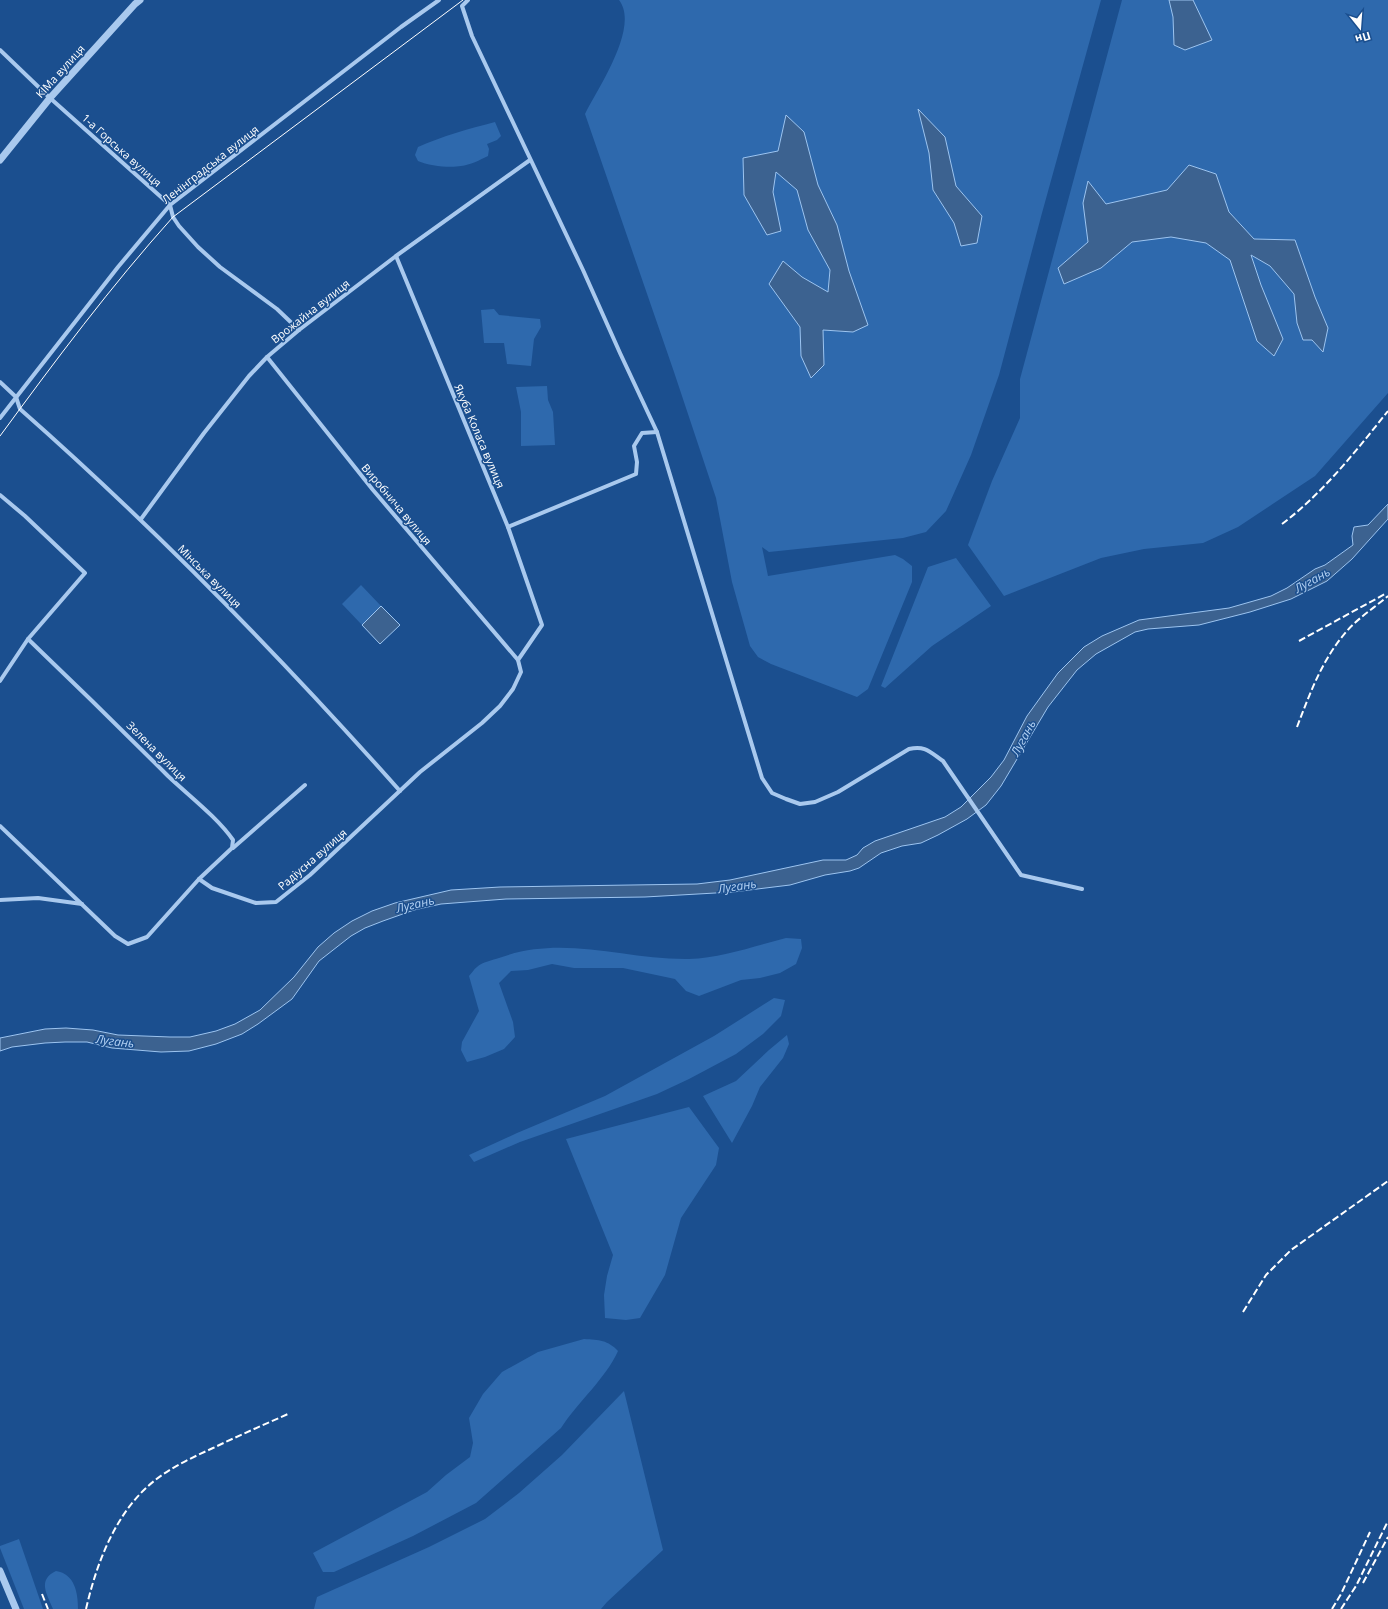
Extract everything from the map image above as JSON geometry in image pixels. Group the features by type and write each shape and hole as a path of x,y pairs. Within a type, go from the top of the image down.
{"street":[{"name":"КІМа вулиця","path":"0,160 50,98 140,0"},
{"name":"Ленінградська вулиця","path":"0,418 118,267 170,205 401,27 440,0"},
{"path":"468,0 462,6 472,36 583,270 657,432 762,778 772,793 800,804 815,802 838,792 909,749 919,746 943,761 1021,875 1082,889"},
{"name":"1-а Горська вулиця","path":"0,50 50,98 170,205 173,217 178,226 198,247 220,267 277,309 299,330"},
{"name":"Врожайна вулиця","path":"141,519 204,433 249,376 267,357 299,330 396,256 530,160"},
{"name":"Якуба Коласа вулиця","path":"396,256 508,527 542,625 518,660"},
{"name":"Виробнича вулиця","path":"267,357 373,490 518,660"},
{"name":"Мінська вулиця","path":"0,382 16,397 20,409 141,519 248,627 332,714 400,792"},
{"path":"508,527 636,474 637,462 634,446 642,433 657,432"},
{"path":"0,495 25,516 85,573 28,639 0,681"},
{"name":"Зелена вулиця","path":"28,639 228,832 233,840 232,848"},
{"name":"Радіусна вулиця","path":"200,879 212,888 256,903 276,902 310,874 420,772 482,723 500,706 513,688 521,672 518,660"},
{"path":"0,826 115,936 128,944 147,937 200,879 232,848 305,785"},
{"path":"0,900 38,898 82,904"},
{"path":"0,1571 16,1609"}],"shaded area":[{"path":"619,0 1101,0 999,375 971,455 946,511 926,532 903,538 769,552 762,547 768,576 895,555 912,566 912,582 868,689 857,697 771,664 758,657 750,646 732,582 716,498 585,114 607,74 621,41 624,26 624,12"},
{"path":"1122,0 1388,0 1388,393 1315,476 1238,527 1203,543 1144,549 1101,558 1004,596 968,545 992,481 1020,418 1020,379"},
{"path":"495,122 501,136 497,140 487,144 489,149 488,156 475,162 456,167 440,166 418,161 415,155 418,147 427,143"},
{"path":"494,309 499,315 540,319 541,327 534,339 531,366 507,364 504,343 484,343 481,310"},
{"path":"547,386 548,400 553,412 555,445 521,446 521,412 516,387"},
{"path":"956,558 991,606 932,646 885,688 881,686 928,567"},
{"path":"361,585 381,606 362,625 342,604"},
{"path":"786,938 801,939 802,948 796,964 780,973 760,978 741,980 699,996 686,991 675,979 623,968 574,968 552,964 528,970 511,971 499,983 513,1022 515,1037 504,1049 485,1057 467,1062 461,1050 462,1042 479,1011 469,976 479,965 488,961 523,951 547,948 570,948 641,956 689,959 726,954"},
{"path":"774,998 785,1000 781,1016 763,1034 736,1054 689,1079 657,1094 520,1142 474,1162 469,1155 605,1096 714,1036"},
{"path":"787,1035 789,1044 783,1058 760,1087 752,1106 732,1143 703,1096 736,1081"},
{"path":"689,1107 719,1148 716,1165 681,1218 665,1275 640,1318 626,1320 605,1318 604,1295 607,1276 613,1255 566,1139"},
{"path":"584,1339 599,1340 611,1345 618,1351 606,1371 561,1428 476,1503 413,1536 334,1572 323,1572 313,1553 427,1492 470,1457 473,1443 469,1418 483,1394 502,1372 538,1352"},
{"path":"624,1391 663,1550 601,1609 314,1609 317,1597 429,1547 485,1519 519,1493 562,1455"},
{"path":"19,1539 43,1609 24,1609 0,1548 0,1546"},
{"path":"56,1571 67,1576 74,1585 78,1609 53,1609 46,1593 45,1583 50,1575"}],"water":[{"path":"1169,0 1193,0 1212,40 1185,50 1174,45 1173,17"},
{"path":"918,109 945,137 956,186 982,216 977,243 961,246 954,223 933,190 929,153"},
{"path":"786,115 804,132 818,185 837,225 849,271 868,325 853,332 823,330 824,365 811,378 801,356 800,327 769,284 783,261 802,277 828,292 830,270 808,230 797,190 776,172 773,192 781,231 767,235 744,195 743,158 778,151"},
{"path":"1189,165 1216,174 1229,212 1254,239 1295,240 1315,297 1328,328 1323,352 1312,340 1303,340 1297,323 1294,294 1270,266 1251,255 1261,285 1283,339 1274,356 1257,341 1230,260 1206,243 1171,237 1132,242 1101,268 1064,284 1058,268 1088,242 1083,203 1088,181 1106,204 1167,190"},
{"name":"Лугань","path":"1388,504 1388,519 1352,559 1327,581 1291,599 1250,612 1199,625 1148,629 1135,632 1096,654 1077,670 1048,707 1001,786 986,805 967,819 938,835 921,843 902,846 881,853 859,868 825,875 790,885 733,892 645,897 506,899 441,904 414,910 383,921 365,928 351,936 319,961 292,999 242,1034 216,1044 189,1051 161,1052 112,1048 87,1042 65,1042 12,1047 0,1051 0,1038 45,1029 66,1028 93,1030 118,1035 170,1037 190,1037 216,1031 235,1024 260,1010 294,977 318,947 334,933 352,921 372,911 395,903 451,890 500,887 697,884 730,880 823,860 846,860 857,855 863,848 875,841 945,817 961,807 991,777 1004,760 1027,716 1058,673 1084,647 1102,636 1139,620 1229,608 1271,596 1287,588 1315,569 1325,565 1353,545 1352,536 1354,527 1368,525"},
{"path":"381,606 400,625 380,644 362,625"}],"tram line":[{"path":"0,436 106,297 173,217 463,0"}],"railway":[{"path":"1282,524 1325,485 1388,411"},
{"path":"1299,641 1385,594"},
{"path":"1297,727 1317,677 1330,654 1346,632 1388,596"},
{"path":"1243,1312 1266,1275 1291,1250 1388,1181"},
{"path":"86,1609 95,1576 107,1544 124,1514 134,1500 146,1488 169,1470 186,1461 288,1414"},
{"path":"1341,1609 1356,1586 1388,1521"},
{"path":"1332,1609 1341,1594 1370,1532"},
{"path":"1363,1583 1388,1537"},
{"path":"42,1594 48,1609"}]}
